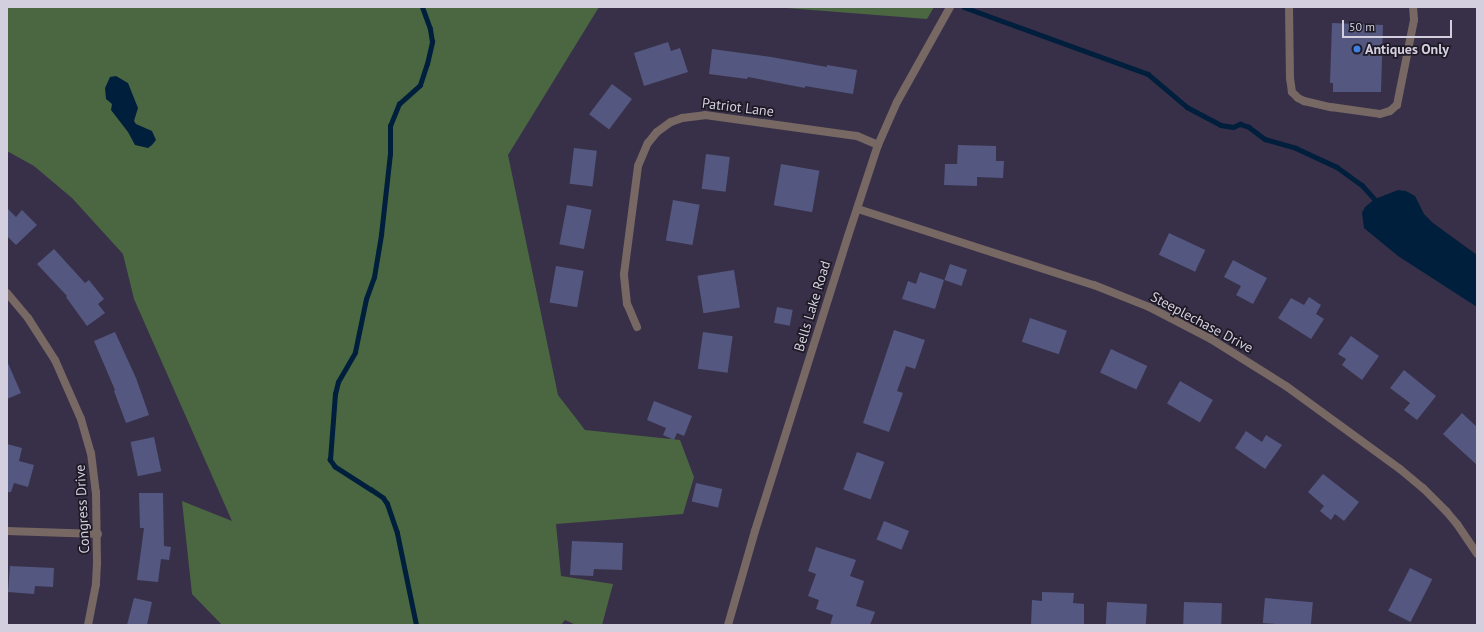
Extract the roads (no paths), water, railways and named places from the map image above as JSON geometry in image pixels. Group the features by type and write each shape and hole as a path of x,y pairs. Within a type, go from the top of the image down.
{"street":[{"path":"1289,7 1290,78 1292,92 1304,101 1331,107 1380,114 1390,111 1397,105 1414,20 1413,7"},
{"name":"Bells Lake Road","path":"728,625 755,531 878,145 897,102 948,10"},
{"name":"Patriot Lane","path":"637,327 627,304 624,274 635,178 643,154 657,132 671,122 682,118 705,115 857,136 878,145"},
{"name":"Steeplechase Drive","path":"858,209 1094,285 1149,307 1211,339 1239,355 1286,386 1400,469 1423,488 1446,511 1457,524 1477,554"},
{"name":"Congress Drive","path":"7,293 28,318 55,360 81,419 95,472 98,534 96,584 88,625"},
{"path":"7,531 98,534"}],"water":[{"path":"116,76 128,83 138,108 134,121 136,124 152,131 156,140 148,148 135,145 128,132 111,110 112,104 106,99 105,88 110,77"},
{"path":"1398,190 1406,191 1415,196 1424,214 1433,223 1477,255 1477,307 1398,256 1364,228 1362,213 1365,207 1375,199"}],"waterway":[{"path":"416,625 397,533 387,504 383,498 335,467 330,460 335,394 338,382 355,352 366,299 374,277 381,235 390,154 390,126 399,104 420,85 432,42 430,29 422,7"},
{"path":"964,7 1148,74 1187,107 1221,125 1233,127 1240,124 1249,127 1265,139 1296,148 1337,167 1362,185 1378,203"}],"place":[{"name":"Antiques Only","path":"1357,49"}]}
